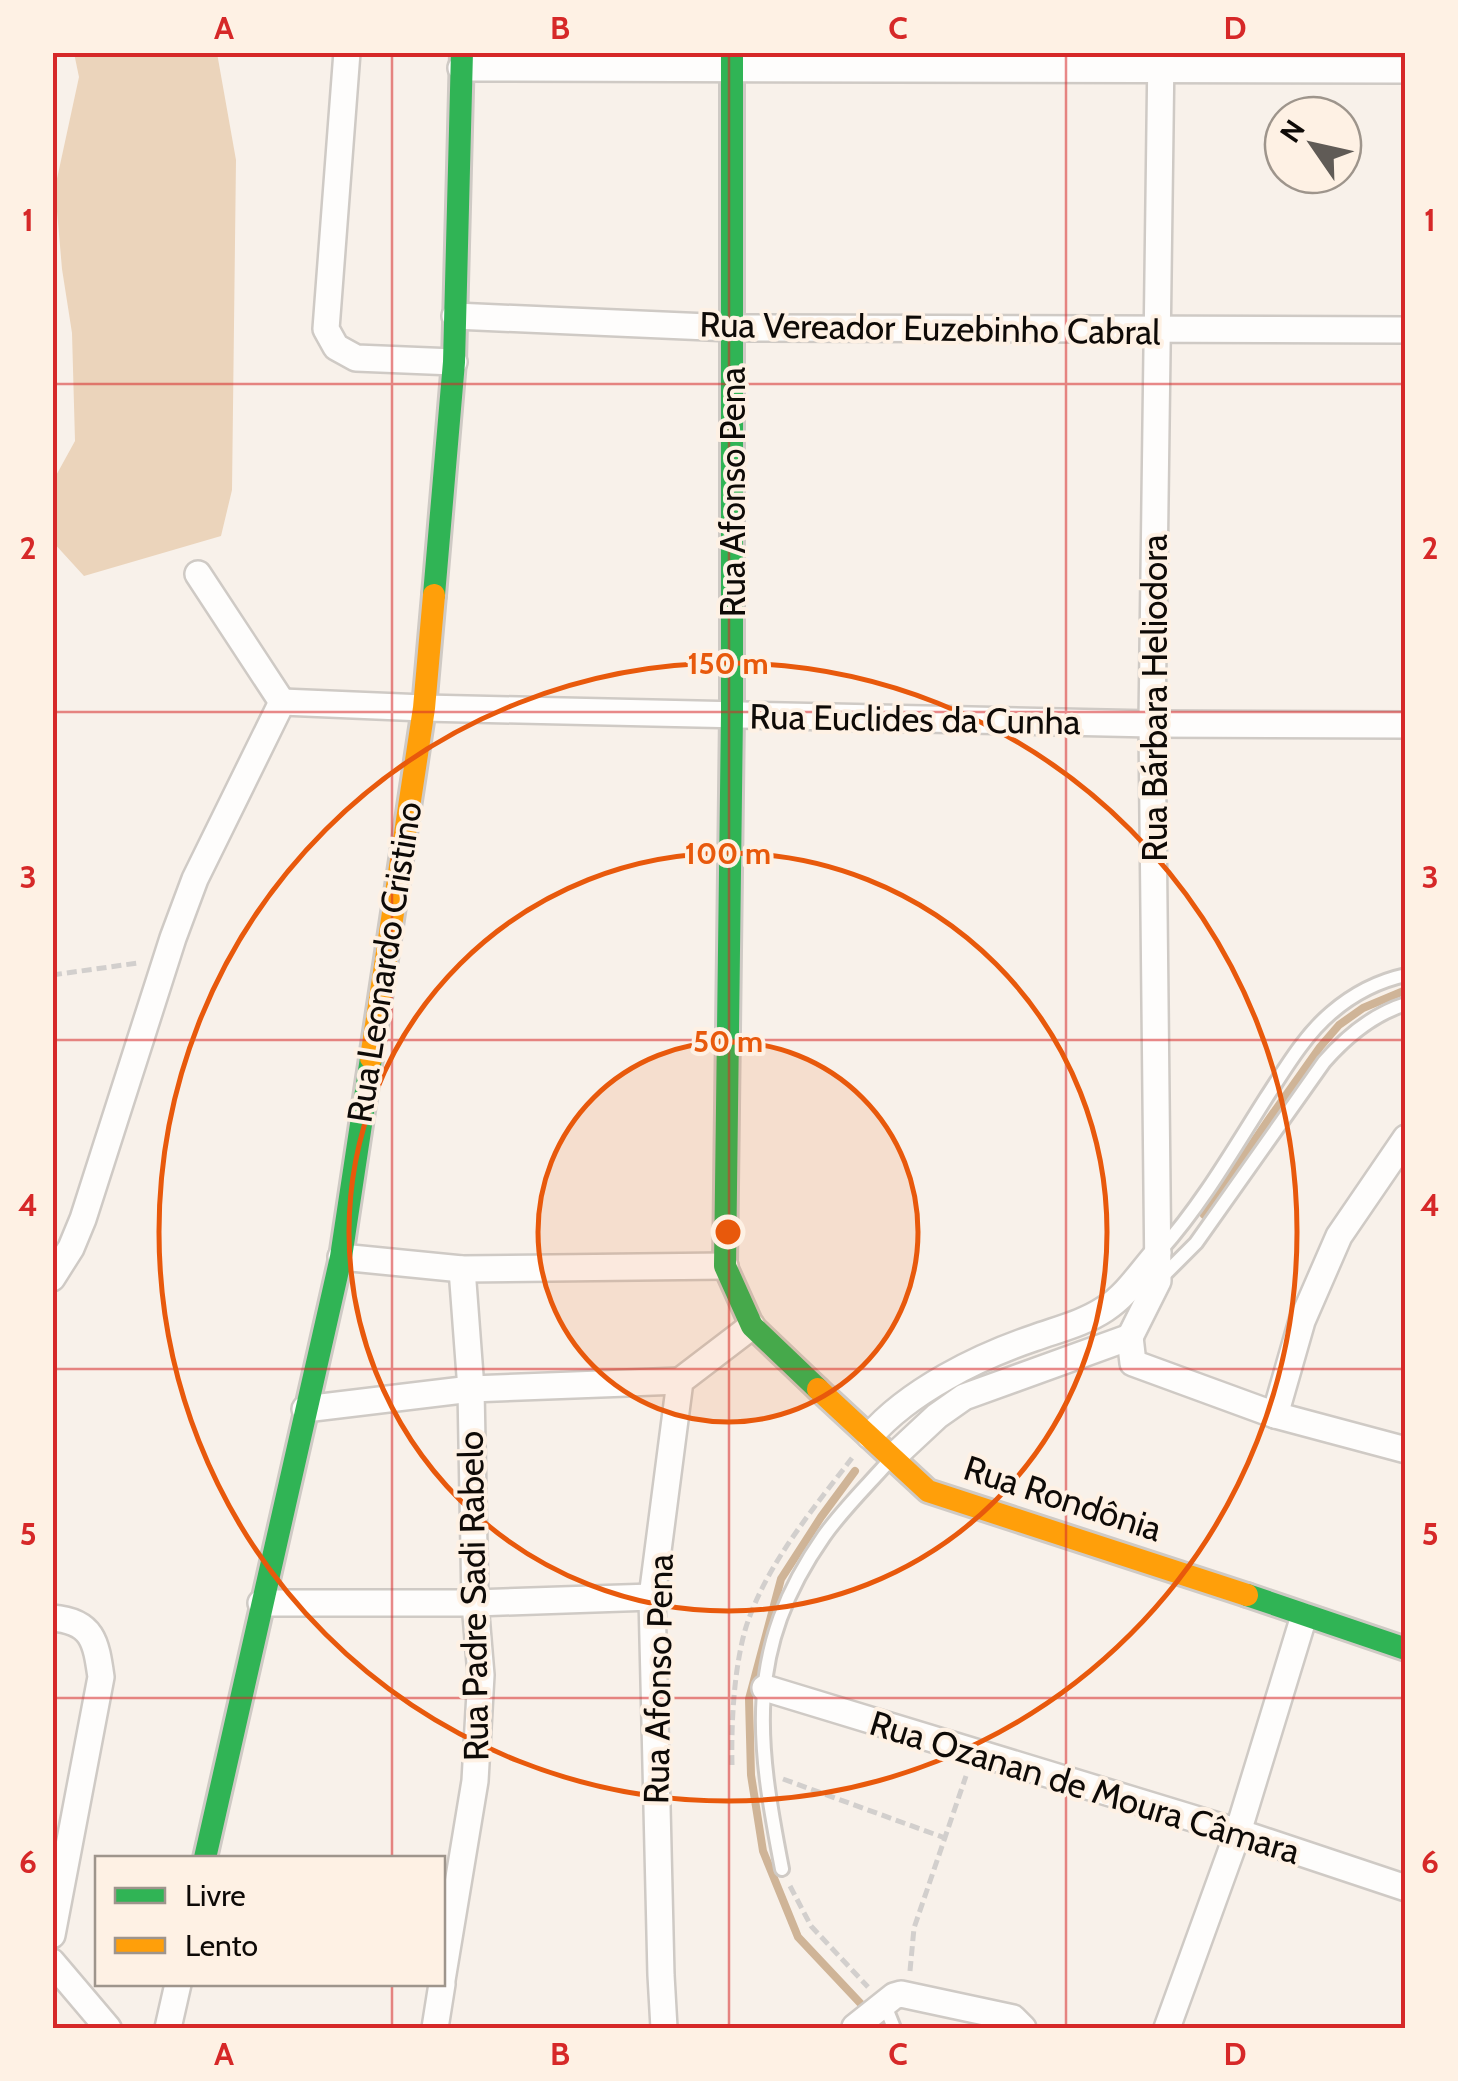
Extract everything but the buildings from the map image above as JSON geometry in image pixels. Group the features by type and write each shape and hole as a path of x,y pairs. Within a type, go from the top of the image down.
{"street":[{"path":"347,52 326,329 336,347 356,358 454,362"},
{"path":"462,60 1161,60 1406,70"},
{"name":"Rua Leonardo Cristino","path":"205,1856 340,1257 424,708 454,362 462,60"},
{"name":"Rua Afonso Pena","path":"732,60 732,714 726,1266 752,1326"},
{"name":"Rua Bárbara Heliodora","path":"1130,1336 1158,1281 1152,724 1161,60"},
{"name":"Rua Vereador Euzebinho Cabral","path":"455,316 731,328 1406,330"},
{"path":"52,1278 84,1219 195,878 282,702 198,574"},
{"name":"Rua Euclides da Cunha","path":"282,702 1152,724 1406,726"},
{"path":"1274,1415 1314,1290 1340,1236 1406,1138"},
{"path":"870,1436 892,1415 978,1360 1102,1311 1123,1294 1158,1253"},
{"path":"340,1257 462,1269 726,1266"},
{"name":"Rua Padre Sadi Rabelo","path":"445,1964 475,1781 482,1675 476,1603 471,1388 462,1269"},
{"path":"305,1409 471,1388 680,1381 752,1326"},
{"name":"Rua Rondônia","path":"752,1326 928,1490 1406,1649"},
{"path":"892,1458 964,1397 1130,1336 1133,1363 1274,1415 1406,1450"},
{"name":"Rua Afonso Pena","path":"664,2028 652,1598 680,1381"},
{"path":"261,1603 652,1598"},
{"path":"1167,2028 1238,1832 1304,1616"},
{"path":"52,1618 74,1622 92,1637 100,1677 52,1936"},
{"name":"Rua Ozanan de Moura Câmara","path":"764,1688 1238,1832 1406,1888"},
{"path":"52,1962 108,2028"},
{"path":"168,2028 178,1986"},
{"name":"Rua Padre Sadi Rabelo","path":"435,2028 441,1986"},
{"path":"855,2026 894,1996 908,1994 1013,2018 1023,2028"}],"lane":[{"path":"1158,1253 1193,1212 1316,1026 1369,986 1406,975"},
{"path":"1158,1281 1196,1244 1343,1040 1406,1004"},
{"path":"782,1870 766,1773 762,1706 771,1643 793,1588 826,1533 892,1458"},
{"path":"884,2003 894,2028"}],"path":[{"path":"52,976 121,964 165,962"},
{"path":"908,1994 914,1928 974,1752"},
{"path":"766,1773 945,1838"},
{"path":"782,1870 811,1926 884,2003"}],"shaded area":[{"path":"74,53 217,53 236,160 232,490 221,536 84,576 52,541 53,481 75,441 72,333 55,188 79,77"}],"waterway":[{"path":"1204,1215 1339,1025 1363,1008 1406,990"},
{"path":"855,1471 781,1579 749,1699 751,1775 763,1851 798,1937 865,2011"}],"traffic: fast":[{"path":"434,595 454,362 462,52"},
{"path":"732,52 732,714 725,1266 752,1326 818,1389"},
{"path":"205,1856 341,1257 371,1058"},
{"path":"1247,1595 1406,1649"}],"traffic: slow":[{"path":"371,1058 424,708 434,595"},
{"path":"818,1389 928,1491 1247,1595"}]}
